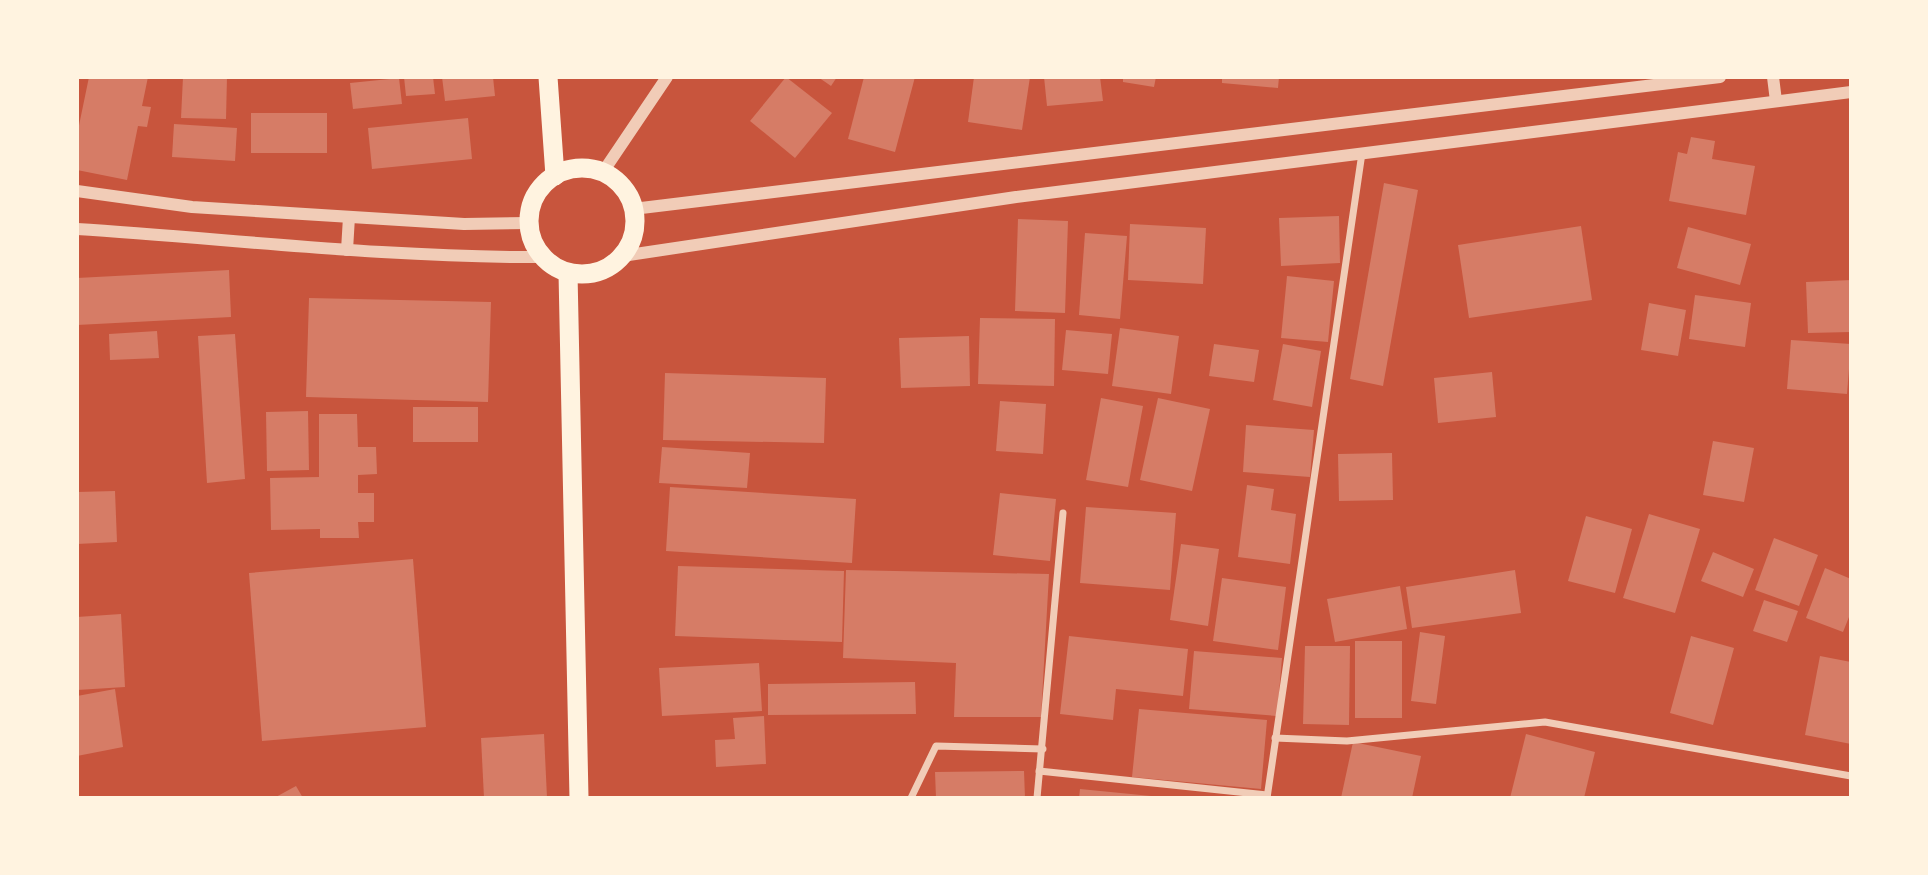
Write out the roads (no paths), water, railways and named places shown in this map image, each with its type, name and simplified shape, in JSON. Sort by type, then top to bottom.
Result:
[{"type":"highway","points":[[548,77],[555,176]]},
{"type":"highway","points":[[579,169],[603,172],[617,181],[628,194],[634,209],[635,226],[622,256],[610,266],[582,275],[568,273],[550,264],[536,247],[529,223],[531,209],[536,196],[555,176],[579,169]]},
{"type":"highway","points":[[568,273],[579,798]]},
{"type":"street","points":[[603,172],[667,77]]},
{"type":"street","points":[[634,209],[1720,77]]},
{"type":"street","points":[[1773,77],[1776,101]]},
{"type":"street","points":[[622,256],[1016,197],[1851,92]]},
{"type":"street","points":[[1039,771],[1267,797],[1362,153]]},
{"type":"street","points":[[77,191],[192,207],[464,225],[529,223]]},
{"type":"street","points":[[346,250],[349,217]]},
{"type":"street","points":[[77,229],[465,258],[543,257]]},
{"type":"street","points":[[1037,798],[1063,513]]},
{"type":"street","points":[[1275,738],[1347,741],[1545,722],[1851,776]]},
{"type":"street","points":[[911,798],[936,746],[1043,749]]}]
